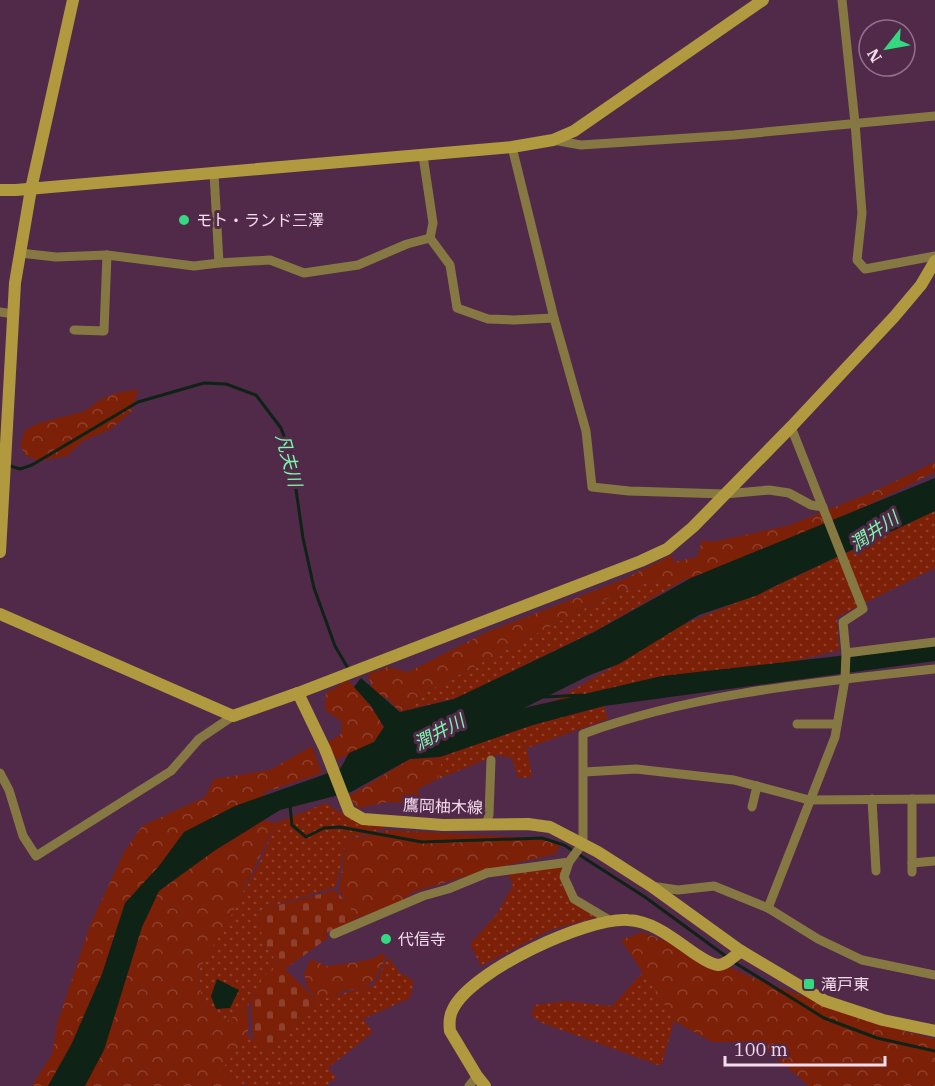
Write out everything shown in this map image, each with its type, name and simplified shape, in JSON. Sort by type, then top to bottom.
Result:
[{"type":"street","points":[[0,552],[15,283],[31,189],[73,0]]},
{"type":"street","points":[[0,189],[31,189],[423,156],[513,147],[553,140],[574,131],[763,0]]},
{"type":"street","points":[[842,0],[862,213],[857,260],[865,269],[935,256]]},
{"type":"street","points":[[553,140],[580,145],[734,135],[935,116]]},
{"type":"street","points":[[513,147],[554,318],[586,431],[592,487],[629,491],[725,494],[769,490],[789,493],[812,505],[823,507]]},
{"type":"street","points":[[423,156],[434,223],[430,238]]},
{"type":"street","points":[[214,173],[219,263]]},
{"type":"street","points":[[20,253],[56,257],[107,255],[194,266],[270,260],[304,273],[358,265],[407,244],[430,238]]},
{"type":"street","points":[[430,238],[450,266],[457,308],[488,319],[554,318]]},
{"type":"street","points":[[74,330],[104,331],[107,255]]},
{"type":"street","points":[[0,773],[9,790],[23,836],[36,856],[171,771],[199,739],[233,716],[642,561],[667,549],[693,527],[791,427],[894,317],[921,285],[935,261]]},
{"type":"street","points":[[0,312],[13,314]]},
{"type":"street","points":[[768,908],[835,737],[845,679],[846,653],[843,622],[863,609],[791,427]]},
{"type":"street","points":[[0,614],[233,716]]},
{"type":"street","points":[[846,653],[935,642]]},
{"type":"street","points":[[611,921],[574,899],[564,877],[569,862],[584,843],[583,734],[624,719],[761,691],[935,669]]},
{"type":"street","name":"鷹岡柚木線","points":[[298,693],[325,749],[349,811],[363,819],[443,825],[528,824],[550,827],[584,843],[651,886],[741,951],[825,1001],[883,1020],[935,1031]]},
{"type":"street","points":[[797,724],[837,724]]},
{"type":"street","points":[[486,825],[489,815],[491,760]]},
{"type":"street","points":[[584,772],[636,769],[734,780],[809,800],[935,799]]},
{"type":"street","points":[[752,807],[757,786]]},
{"type":"street","points":[[872,799],[876,871]]},
{"type":"street","points":[[912,799],[912,867],[935,861]]},
{"type":"street","points":[[334,934],[423,896],[448,889],[487,873],[569,862]]},
{"type":"street","points":[[651,886],[678,890],[714,886],[768,908],[818,939],[862,960],[935,975]]},
{"type":"street","points":[[477,1083],[450,1031],[449,1023],[453,1009],[473,985],[534,948],[573,930],[627,919],[644,922],[717,965],[725,964],[741,951]]},
{"type":"green space","points":[[138,389],[132,411],[111,429],[83,441],[67,456],[39,461],[26,456],[20,445],[25,430],[39,423],[85,411],[101,399],[116,393]]},
{"type":"green space","points":[[935,462],[935,472],[804,537],[691,578],[642,584],[585,608],[417,697],[400,712],[387,698],[374,694],[368,674],[388,667],[408,672],[487,632],[624,579],[672,555],[674,562],[697,557],[702,540],[713,542],[790,525],[877,490]]},
{"type":"green space","points":[[935,511],[935,568],[837,617],[839,650],[766,668],[546,706],[651,644],[671,629],[765,591]]},
{"type":"green space","points":[[687,578],[597,630],[459,697],[400,712],[417,697],[581,610],[642,584]]},
{"type":"green space","points":[[348,680],[376,712],[384,728],[377,741],[337,760],[327,743],[342,733],[341,721],[325,710],[326,693]]},
{"type":"green space","points":[[604,706],[608,719],[527,748],[532,777],[518,778],[512,758],[497,755],[438,779],[440,757],[517,729]]},
{"type":"green space","points":[[312,746],[322,773],[265,792],[257,819],[276,823],[230,918],[198,971],[203,1007],[227,1021],[248,1006],[248,1036],[219,1073],[244,1084],[242,1086],[32,1086],[52,1054],[57,1024],[90,925],[124,852],[142,826],[205,797],[214,779],[270,770]]},
{"type":"green space","points":[[440,757],[441,766],[438,779],[418,789],[420,804],[389,802],[357,808],[349,796],[410,759]]},
{"type":"green space","points":[[326,803],[350,819],[390,826],[346,841],[336,887],[257,911],[265,944],[278,964],[255,991],[248,1006],[227,1021],[203,1007],[198,971],[260,862],[276,823]]},
{"type":"green space","points":[[388,830],[535,838],[561,844],[555,854],[483,871],[413,892],[403,900],[356,919],[339,890],[346,841]]},
{"type":"green space","points":[[563,863],[564,887],[597,917],[550,930],[481,966],[470,944],[497,914],[513,885],[506,870]]},
{"type":"green space","points":[[335,890],[347,903],[356,919],[326,933],[328,938],[285,969],[317,1000],[267,1053],[253,1041],[251,1001],[260,980],[278,964],[263,940],[257,911]]},
{"type":"green space","points":[[642,932],[766,983],[907,1032],[935,1039],[935,1086],[809,1086],[758,1042],[712,1042],[677,1023],[621,940]]},
{"type":"green space","points":[[384,953],[385,960],[374,980],[364,988],[342,991],[332,997],[317,1000],[307,987],[304,973],[311,959],[326,966],[357,962]]},
{"type":"green space","points":[[388,957],[400,973],[414,981],[410,998],[363,1019],[373,1032],[328,1068],[336,1078],[326,1086],[247,1086],[218,1073],[248,1036],[267,1053],[317,1000],[374,985]]},
{"type":"green space","points":[[643,972],[675,1019],[661,1066],[542,1023],[532,1016],[534,1005],[566,1001],[612,1006]]},
{"type":"water","name":"潤井川","points":[[935,478],[935,511],[758,595],[699,615],[619,664],[590,675],[524,708],[662,676],[935,645],[935,661],[604,706],[533,725],[440,757],[410,759],[351,792],[280,810],[214,851],[159,891],[142,927],[104,1050],[85,1086],[48,1086],[72,1043],[102,974],[125,903],[159,866],[184,832],[235,806],[340,769],[349,753],[374,742],[384,727],[371,706],[354,687],[361,678],[400,712],[454,699],[594,632],[691,578]]},
{"type":"water","points":[[217,979],[239,990],[230,1008],[216,1009],[211,996]]},
{"type":"waterway","name":"凡夫川","points":[[7,465],[20,469],[32,465],[138,402],[204,383],[226,384],[256,395],[281,428],[291,455],[303,538],[314,588],[335,646],[349,670]]},
{"type":"waterway","points":[[544,697],[582,695]]},
{"type":"waterway","points":[[290,806],[292,825],[306,837],[324,828],[340,827],[422,842],[542,838],[564,845],[645,897],[727,957]]},
{"type":"waterway","points":[[732,961],[824,1018],[877,1038],[935,1051]]},
{"type":"place","name":"モト・ランド三澤","points":[[184,220]]},
{"type":"place","name":"代信寺","points":[[386,939]]},
{"type":"place","name":"滝戸東","points":[[809,984]]}]
